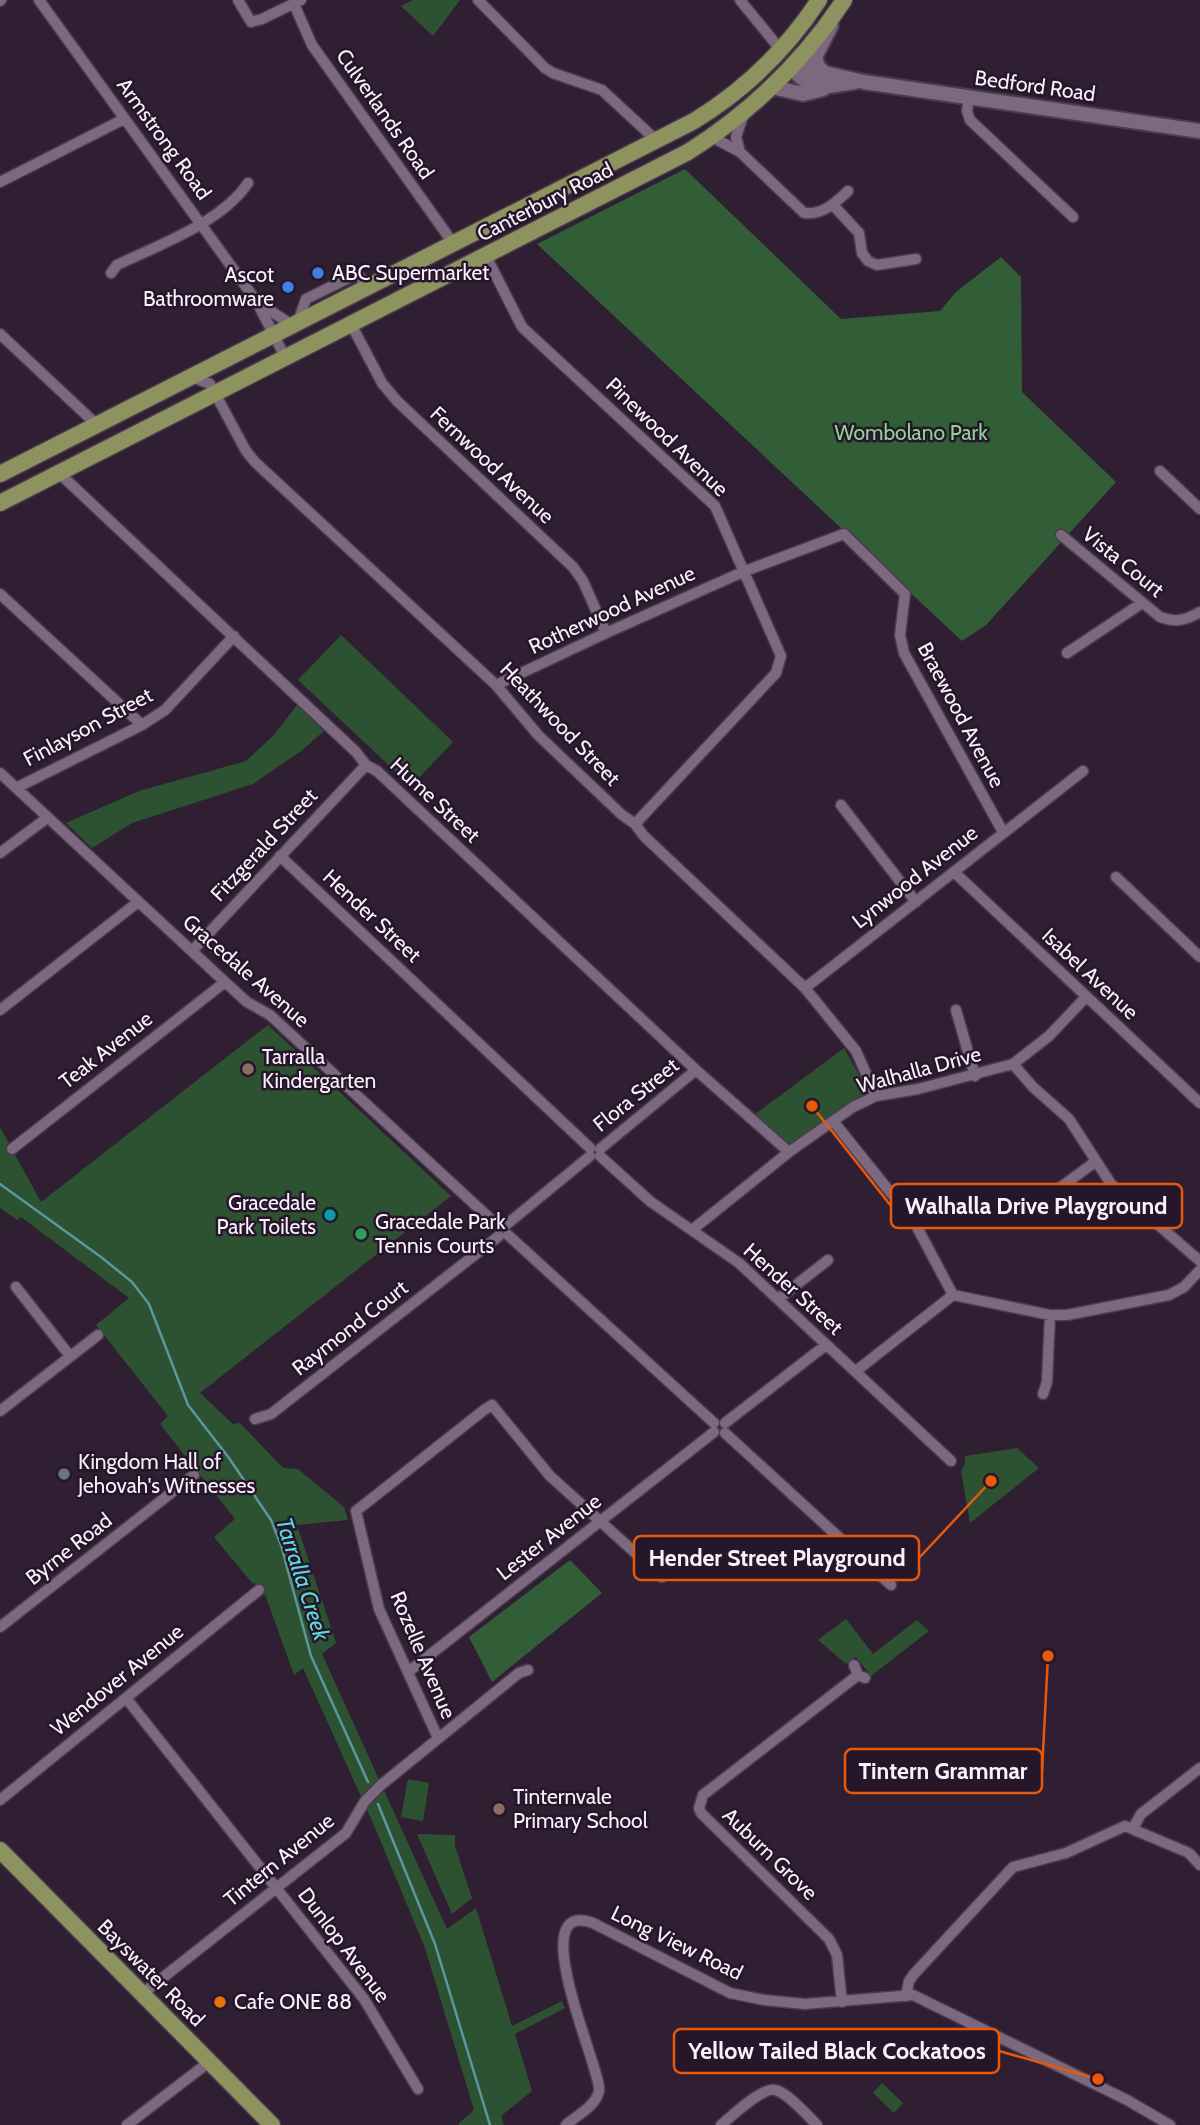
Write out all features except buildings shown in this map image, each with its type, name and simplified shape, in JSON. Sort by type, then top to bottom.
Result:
[{"type":"main road","name":"Canterbury Road","points":[[0,474],[694,121],[730,97],[780,50],[819,0]]},
{"type":"main road","name":"Canterbury Road","points":[[0,503],[213,388],[285,357],[651,173],[744,113],[794,64],[844,0]]},
{"type":"main road","points":[[825,81],[816,57],[844,0]]},
{"type":"main road","points":[[780,50],[794,64]]},
{"type":"main road","name":"Bedford Road","points":[[794,64],[810,70],[825,81]]},
{"type":"main road","name":"Bedford Road","points":[[772,87],[803,94],[825,81],[864,82],[1200,131]]},
{"type":"main road","points":[[428,256],[442,278]]},
{"type":"main road","points":[[50,449],[59,473]]},
{"type":"main road","name":"Bayswater Road","points":[[0,1850],[272,2125]]},
{"type":"street","name":"Armstrong Road","points":[[39,0],[257,302],[285,357]]},
{"type":"street","points":[[238,0],[251,22],[297,2]]},
{"type":"street","points":[[478,0],[545,68],[553,74],[602,90],[657,141]]},
{"type":"street","points":[[740,0],[780,50]]},
{"type":"street","name":"Culverlands Road","points":[[297,2],[312,45],[453,243]]},
{"type":"street","points":[[969,97],[967,111],[970,120],[1073,217]]},
{"type":"street","points":[[740,152],[736,137],[744,113]]},
{"type":"street","points":[[0,182],[124,118]]},
{"type":"street","points":[[712,136],[740,152],[804,213],[818,212],[833,205],[848,191]]},
{"type":"street","points":[[111,273],[117,265],[201,223],[241,194],[248,183]]},
{"type":"street","points":[[833,205],[859,233],[862,253],[868,261],[877,265],[916,259]]},
{"type":"street","name":"Pinewood Avenue","points":[[486,256],[522,327],[715,506],[781,656],[776,673],[635,824]]},
{"type":"street","name":"Armstrong Road","points":[[257,302],[295,324]]},
{"type":"street","name":"Fernwood Avenue","points":[[351,324],[382,383],[397,401],[573,567],[583,582],[606,633]]},
{"type":"street","points":[[0,334],[97,425]]},
{"type":"street","points":[[191,376],[213,388],[216,364]]},
{"type":"street","name":"Heathwood Street","points":[[213,388],[246,451],[255,462],[496,685],[538,735],[635,824],[644,836],[805,988],[856,1051],[876,1096]]},
{"type":"street","points":[[1160,471],[1200,509]]},
{"type":"street","name":"Hume Street","points":[[59,473],[356,752],[366,765],[377,771],[696,1070],[789,1152]]},
{"type":"street","name":"Braewood Avenue","points":[[745,570],[844,534],[903,590],[905,597],[900,635],[904,653],[1003,832]]},
{"type":"street","name":"Vista Court","points":[[1061,535],[1142,603],[1169,621],[1182,620],[1200,612]]},
{"type":"street","name":"Rotherwood Avenue","points":[[496,685],[745,570]]},
{"type":"street","points":[[0,594],[142,725]]},
{"type":"street","points":[[1067,653],[1142,603]]},
{"type":"street","name":"Finlayson Street","points":[[16,788],[142,725],[165,710],[234,636]]},
{"type":"street","name":"Fitzgerald Street","points":[[192,951],[366,765]]},
{"type":"street","name":"Lynwood Avenue","points":[[805,988],[1083,771]]},
{"type":"street","name":"Gracedale Avenue","points":[[0,773],[247,1002],[270,1015],[714,1428]]},
{"type":"street","points":[[841,805],[916,902]]},
{"type":"street","points":[[0,853],[47,818]]},
{"type":"street","name":"Hender Street","points":[[280,856],[595,1152],[651,1202],[738,1263],[951,1461]]},
{"type":"street","name":"Isabel Avenue","points":[[954,872],[1200,1103]]},
{"type":"street","points":[[1116,877],[1200,957]]},
{"type":"street","points":[[0,1010],[138,902]]},
{"type":"street","name":"Teak Avenue","points":[[12,1149],[225,982]]},
{"type":"street","name":"Walhalla Drive","points":[[692,1230],[789,1152],[853,1107],[876,1096],[975,1076],[1013,1064],[1049,1036],[1086,997]]},
{"type":"street","points":[[956,1010],[975,1076]]},
{"type":"street","points":[[1013,1064],[1033,1087],[1069,1119],[1111,1184],[1200,1261]]},
{"type":"street","name":"Flora Street","points":[[503,1230],[696,1070]]},
{"type":"street","points":[[833,1121],[909,1212],[953,1294],[1050,1315],[1067,1315],[1169,1295],[1184,1287],[1200,1270]]},
{"type":"street","points":[[1050,1195],[1096,1162]]},
{"type":"street","name":"Raymond Court","points":[[256,1419],[265,1417],[278,1408],[503,1230]]},
{"type":"street","points":[[778,1299],[828,1260]]},
{"type":"street","points":[[16,1287],[70,1356]]},
{"type":"street","points":[[856,1371],[953,1294]]},
{"type":"street","points":[[1043,1394],[1047,1382],[1050,1315]]},
{"type":"street","points":[[0,1412],[98,1335]]},
{"type":"street","points":[[714,1428],[719,1435],[826,1345]]},
{"type":"street","name":"Rozelle Avenue","points":[[438,1738],[379,1609],[356,1511],[492,1405],[550,1476],[600,1521]]},
{"type":"street","name":"Lester Avenue","points":[[408,1672],[714,1428]]},
{"type":"street","points":[[725,1428],[891,1585]]},
{"type":"street","name":"Byrne Road","points":[[0,1626],[194,1475]]},
{"type":"street","points":[[600,1521],[662,1577]]},
{"type":"street","name":"Wendover Avenue","points":[[0,1800],[259,1590]]},
{"type":"street","name":"Tintern Avenue","points":[[142,1994],[346,1833],[365,1801],[375,1790],[519,1673],[528,1670]]},
{"type":"street","name":"Auburn Grove","points":[[842,2002],[837,1955],[829,1939],[701,1814],[699,1808],[703,1795],[859,1673]]},
{"type":"street","name":"Dunlop Avenue","points":[[126,1698],[364,1999],[418,2089]]},
{"type":"street","points":[[1133,1828],[1141,1814],[1200,1768]]},
{"type":"street","points":[[906,1996],[909,1981],[914,1974],[1013,1867],[1066,1853],[1121,1827],[1133,1828],[1189,1853],[1200,1865]]},
{"type":"street","name":"Long View Road","points":[[566,2125],[595,2101],[600,2085],[570,1992],[563,1937],[567,1927],[575,1921],[583,1920],[730,1993],[805,2004],[913,1995],[1170,2125]]},
{"type":"street","points":[[127,2125],[209,2062]]},
{"type":"street","points":[[721,2125],[763,2092],[772,2090],[780,2091],[817,2125]]},
{"type":"street","points":[[1147,2125],[1152,2114]]},
{"type":"green space","points":[[413,0],[460,0],[433,36],[401,6]]},
{"type":"green space","name":"Wombolano Park","points":[[685,169],[841,319],[940,311],[956,292],[1001,257],[1021,277],[1022,392],[1116,482],[986,625],[962,641],[537,244]]},
{"type":"green space","points":[[341,635],[453,742],[411,786],[298,680]]},
{"type":"green space","points":[[297,705],[324,731],[301,751],[253,784],[132,823],[92,848],[66,823],[139,791],[246,761],[274,735]]},
{"type":"green space","points":[[268,1025],[451,1196],[200,1393],[233,1424],[240,1423],[283,1468],[298,1469],[344,1507],[348,1520],[297,1525],[336,1643],[322,1654],[447,1929],[476,1908],[512,2026],[562,2001],[565,2008],[515,2034],[532,2091],[501,2116],[504,2125],[459,2125],[474,2110],[425,1948],[373,1823],[303,1668],[294,1675],[266,1597],[214,1537],[235,1519],[160,1424],[168,1416],[96,1325],[129,1298],[21,1217],[17,1220],[0,1208],[0,1127],[41,1202]]},
{"type":"green space","points":[[844,1048],[869,1093],[789,1147],[754,1115]]},
{"type":"green space","points":[[1017,1448],[1039,1468],[970,1523],[961,1471],[965,1456]]},
{"type":"green space","points":[[570,1560],[602,1593],[492,1682],[469,1637]]},
{"type":"green space","points":[[846,1619],[873,1654],[917,1620],[929,1631],[871,1676],[856,1657],[846,1664],[818,1640]]},
{"type":"green space","points":[[408,1779],[429,1783],[423,1821],[401,1817]]},
{"type":"green space","points":[[417,1834],[455,1835],[455,1846],[472,1898],[452,1914]]},
{"type":"green space","points":[[882,2083],[903,2103],[894,2113],[873,2093]]},
{"type":"waterway","name":"Tarralla Creek","points":[[0,1184],[101,1257],[132,1282],[149,1304],[188,1405],[229,1458],[271,1520],[281,1545],[311,1656],[368,1782]]},
{"type":"waterway","name":"Tarralla Creek","points":[[378,1804],[435,1944],[490,2125]]},
{"type":"place","name":"ABC Supermarket","points":[[318,273]]},
{"type":"place","name":"Ascot Bathroomware","points":[[288,287]]},
{"type":"place","name":"Tarralla Kindergarten","points":[[248,1069]]},
{"type":"place","name":"Walhalla Drive Playground","points":[[812,1106]]},
{"type":"place","name":"Gracedale Park Toilets","points":[[330,1215]]},
{"type":"place","name":"Gracedale Park Tennis Courts","points":[[361,1234]]},
{"type":"place","name":"Kingdom Hall of Jehovah's Witnesses","points":[[64,1474]]},
{"type":"place","name":"Hender Street Playground","points":[[991,1481]]},
{"type":"place","name":"Tintern Grammar","points":[[1048,1656]]},
{"type":"place","name":"Tinternvale Primary School","points":[[499,1809]]},
{"type":"place","name":"Cafe ONE 88","points":[[220,2002]]},
{"type":"place","name":"Yellow Tailed Black Cockatoos","points":[[1098,2079]]}]
